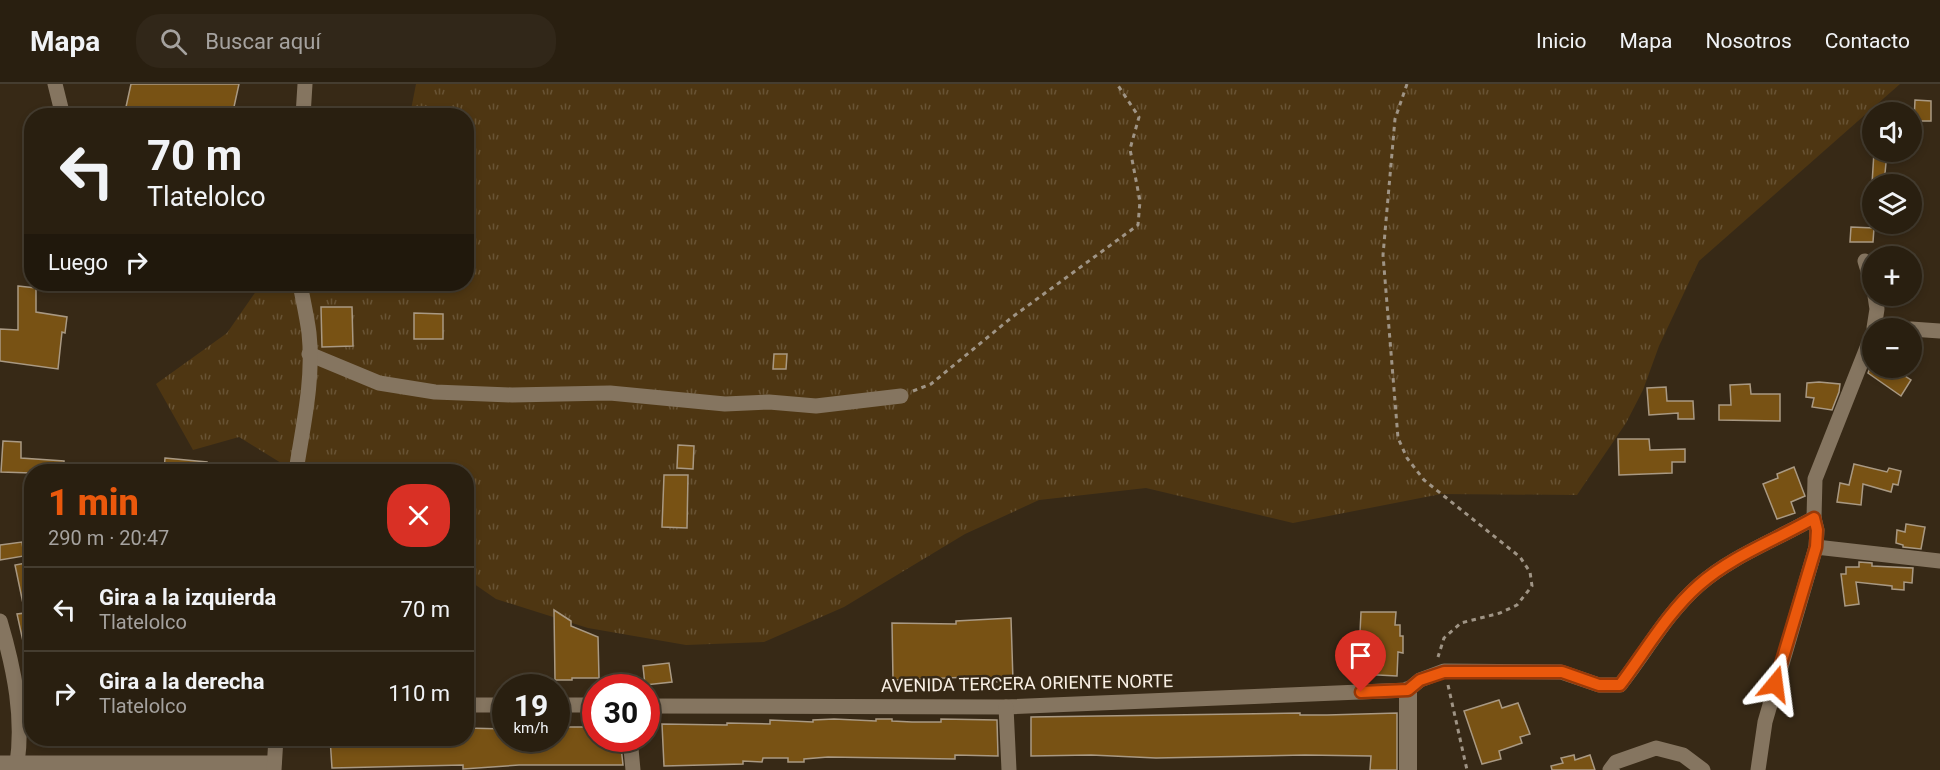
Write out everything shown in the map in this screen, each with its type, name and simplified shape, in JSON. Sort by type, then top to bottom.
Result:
[{"type":"street","points":[[55,84],[61,108]]},
{"type":"street","points":[[304,108],[306,84]]},
{"type":"street","points":[[297,464],[308,387],[309,354],[309,334],[301,291]]},
{"type":"street","points":[[1922,330],[1940,331]]},
{"type":"street","points":[[309,354],[379,383],[435,392],[512,395],[610,393],[725,404],[769,402],[816,406],[901,396]]},
{"type":"street","points":[[1758,770],[1765,722],[1816,547],[1815,479],[1862,360]]},
{"type":"street","points":[[1408,770],[1408,690],[1420,680],[1438,673],[1562,672],[1599,685],[1620,685],[1679,604],[1700,584],[1736,559],[1814,518]]},
{"type":"street","points":[[1816,547],[1940,561]]},
{"type":"street","points":[[0,621],[11,658],[19,712],[16,767]]},
{"type":"street","name":"AVENIDA TERCERA ORIENTE NORTE","points":[[660,706],[1005,707],[1408,690]]},
{"type":"street","points":[[474,705],[492,705]]},
{"type":"street","points":[[1005,707],[1009,770]]},
{"type":"street","points":[[0,763],[16,767],[274,766],[275,746]]},
{"type":"street","points":[[1610,770],[1616,762],[1656,748],[1683,755],[1703,770]]},
{"type":"street","points":[[631,752],[633,770]]},
{"type":"path","points":[[901,396],[931,384],[1011,318],[1138,225],[1140,201],[1130,149],[1139,117],[1117,84]]},
{"type":"path","points":[[1407,84],[1395,119],[1383,255],[1398,438],[1407,458],[1424,480],[1521,557],[1530,572],[1532,586],[1516,605],[1500,613],[1461,623],[1444,638],[1438,673],[1467,770]]},
{"type":"green space","points":[[416,84],[1900,84],[1880,102],[1862,102],[1862,117],[1699,261],[1659,346],[1643,390],[1626,423],[1577,495],[1441,494],[1293,523],[1146,488],[1039,500],[965,534],[844,607],[764,642],[686,645],[588,628],[496,599],[474,584],[474,464],[283,464],[239,437],[193,450],[156,384],[227,333],[256,291],[474,291],[474,108],[411,108]]},
{"type":"building","points":[[131,84],[239,84],[234,108],[126,108]]},
{"type":"building","points":[[1915,100],[1931,101],[1931,121],[1922,121],[1922,102],[1915,102]]},
{"type":"building","points":[[1873,162],[1886,162],[1885,174],[1873,174]]},
{"type":"building","points":[[1851,227],[1862,227],[1862,234],[1874,234],[1873,242],[1850,242]]},
{"type":"building","points":[[18,286],[24,287],[24,291],[36,291],[36,312],[67,317],[65,333],[62,332],[58,369],[0,361],[0,329],[18,330]]},
{"type":"building","points":[[321,307],[352,307],[353,346],[322,347]]},
{"type":"building","points":[[414,313],[443,314],[443,339],[414,339]]},
{"type":"building","points":[[774,354],[787,354],[786,369],[773,369]]},
{"type":"building","points":[[1875,378],[1908,378],[1911,380],[1901,396]]},
{"type":"building","points":[[1807,383],[1840,384],[1832,410],[1812,407],[1814,398],[1806,397]]},
{"type":"building","points":[[1750,384],[1751,394],[1780,394],[1780,421],[1719,420],[1719,405],[1731,405],[1730,385]]},
{"type":"building","points":[[1666,387],[1667,401],[1693,401],[1694,419],[1678,419],[1678,413],[1649,415],[1647,388]]},
{"type":"building","points":[[1618,439],[1649,439],[1650,450],[1685,449],[1685,462],[1672,462],[1672,473],[1619,475]]},
{"type":"building","points":[[3,441],[21,442],[21,458],[64,461],[64,464],[24,464],[24,473],[1,472]]},
{"type":"building","points":[[678,445],[694,446],[693,469],[677,468]]},
{"type":"building","points":[[165,458],[207,462],[207,464],[165,464]]},
{"type":"building","points":[[1854,464],[1887,472],[1889,468],[1901,471],[1898,485],[1893,484],[1891,492],[1863,484],[1861,505],[1837,502],[1840,483],[1849,485]]},
{"type":"building","points":[[1794,467],[1805,496],[1791,502],[1795,513],[1777,519],[1763,484],[1778,478],[1777,474]]},
{"type":"building","points":[[664,475],[688,475],[687,528],[662,527]]},
{"type":"building","points":[[1906,524],[1925,527],[1921,549],[1903,547],[1896,543],[1897,530],[1905,532]]},
{"type":"building","points":[[22,542],[24,556],[0,560],[0,545]]},
{"type":"building","points":[[1859,562],[1872,563],[1872,566],[1913,568],[1912,583],[1904,582],[1904,590],[1892,589],[1892,586],[1856,582],[1859,604],[1845,606],[1841,574],[1846,574],[1846,567],[1859,567]]},
{"type":"building","points":[[24,563],[24,608],[15,565]]},
{"type":"building","points":[[554,610],[571,621],[571,626],[598,637],[599,674],[582,674],[582,678],[570,680],[570,674],[555,674]]},
{"type":"building","points":[[1361,612],[1396,612],[1395,625],[1400,625],[1400,636],[1403,636],[1403,653],[1398,652],[1397,676],[1358,674]]},
{"type":"building","points":[[24,613],[24,646],[17,614]]},
{"type":"building","points":[[1011,618],[1013,681],[972,683],[972,677],[893,680],[892,623],[956,624],[956,621]]},
{"type":"building","points":[[669,663],[672,682],[660,683],[660,674],[644,674],[643,666]]},
{"type":"building","points":[[1499,700],[1502,708],[1518,703],[1530,734],[1520,737],[1522,743],[1499,751],[1501,759],[1482,764],[1464,711]]},
{"type":"building","points":[[1300,713],[1300,715],[1327,715],[1397,713],[1397,770],[1370,770],[1371,756],[1156,758],[1091,755],[1031,756],[1031,717]]},
{"type":"building","points":[[876,719],[892,719],[892,721],[912,722],[941,722],[941,719],[997,720],[998,756],[955,755],[955,759],[828,757],[804,759],[804,762],[788,762],[788,758],[763,758],[762,762],[743,761],[743,764],[664,766],[662,724],[770,724],[770,720],[813,722],[813,720],[876,721]]},
{"type":"building","points":[[570,727],[582,727],[582,752],[622,752],[623,765],[519,765],[463,769],[463,765],[332,768],[331,746],[474,746],[474,728],[492,729],[492,752],[570,752]]},
{"type":"building","points":[[1574,755],[1575,760],[1590,755],[1595,770],[1552,770],[1551,766],[1563,763],[1561,758]]},
{"type":"route","points":[[1361,692],[1408,690],[1420,680],[1444,672],[1562,672],[1599,685],[1620,685],[1679,604],[1700,584],[1736,559],[1814,518],[1817,530],[1816,547],[1775,684]]}]
